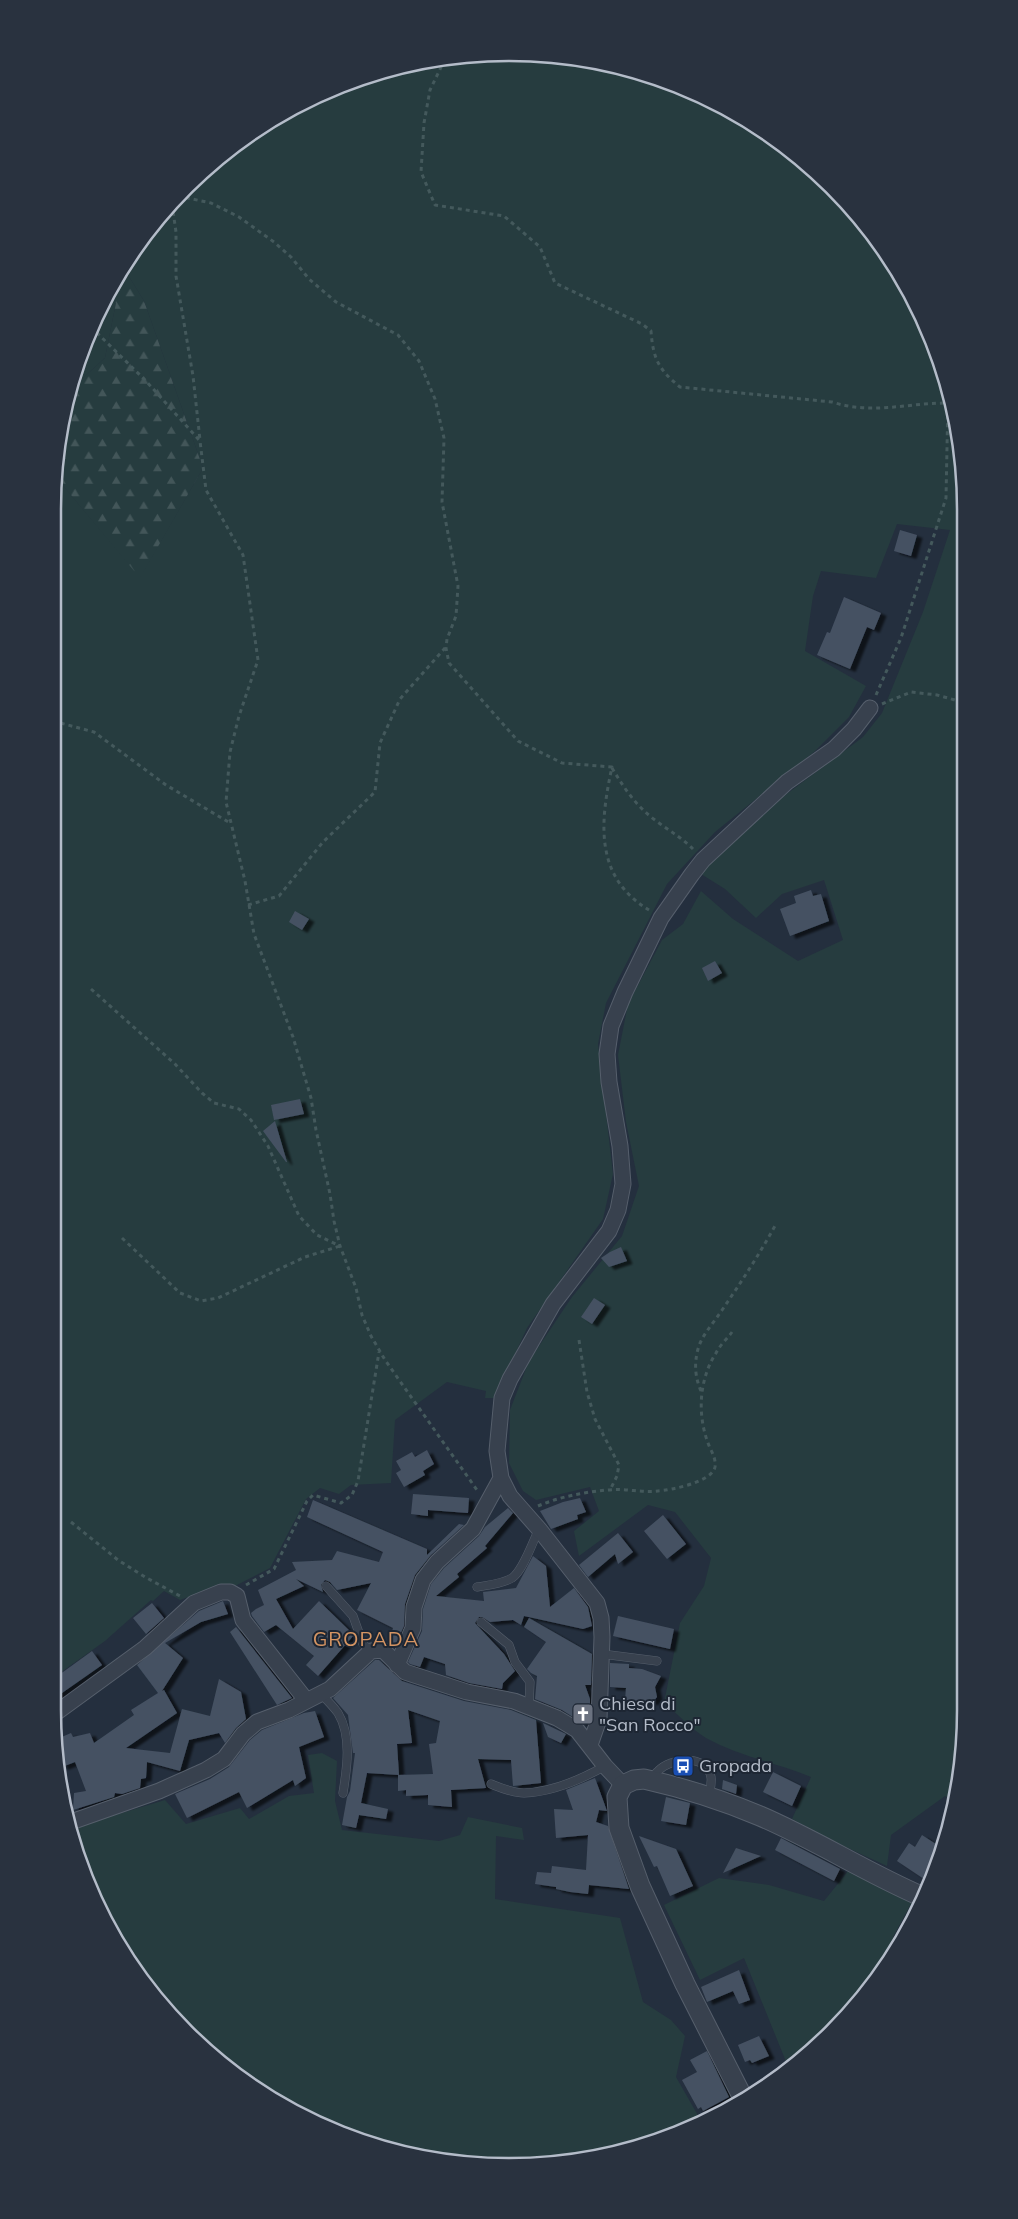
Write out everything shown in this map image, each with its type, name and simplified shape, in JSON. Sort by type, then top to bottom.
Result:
[{"type":"street","points":[[590,1745],[599,1719],[602,1654],[601,1618],[597,1604],[539,1529],[510,1496],[501,1478],[497,1451],[498,1421],[502,1398],[510,1379],[553,1304],[610,1231],[618,1210],[623,1184],[620,1146],[606,1054],[611,1026],[625,992],[661,918],[703,860],[787,782],[834,749],[854,729],[870,708]]},
{"type":"street","points":[[397,1665],[413,1628],[414,1607],[423,1580],[436,1562],[473,1529],[488,1505],[501,1478]]},
{"type":"street","points":[[61,1709],[145,1648],[194,1603],[222,1592],[230,1592],[237,1596],[243,1620],[306,1700]]},
{"type":"street","points":[[76,1820],[159,1791],[206,1770],[224,1759],[243,1734],[257,1722],[330,1689],[371,1651],[383,1650],[405,1672],[442,1685],[529,1705],[557,1718],[577,1730],[605,1766],[623,1785]]},
{"type":"street","points":[[740,2093],[684,1984],[640,1886],[619,1828],[617,1797],[623,1785],[634,1780],[652,1781],[709,1796],[762,1817],[917,1894]]},
{"type":"lane","points":[[477,1587],[513,1578],[519,1571],[539,1529]]},
{"type":"lane","points":[[326,1586],[353,1616],[363,1644],[371,1651]]},
{"type":"lane","points":[[481,1622],[509,1645],[514,1662],[530,1682],[529,1705]]},
{"type":"lane","points":[[602,1654],[656,1661]]},
{"type":"lane","points":[[320,1693],[337,1712],[343,1723],[346,1739],[343,1793]]},
{"type":"lane","points":[[652,1781],[657,1771],[670,1763],[685,1760],[696,1761],[705,1765],[711,1775],[709,1796]]},
{"type":"lane","points":[[491,1784],[505,1790],[524,1793],[566,1783],[591,1774],[605,1766]]},
{"type":"path","points":[[441,67],[430,90],[424,122],[421,172],[435,205],[504,216],[540,248],[555,283],[642,324],[651,331],[652,351],[666,375],[680,387],[832,402],[852,409],[896,408],[922,403],[943,403]]},
{"type":"path","points":[[187,198],[212,204],[239,217],[274,242],[291,257],[309,279],[336,302],[398,335],[418,361],[435,399],[444,438],[442,502],[458,586],[456,616],[449,633],[446,648],[449,663],[518,742],[562,763],[612,768]]},
{"type":"path","points":[[173,213],[176,232],[176,276],[193,376],[206,490],[243,555],[258,660],[239,716],[230,752],[226,802],[245,881],[254,934],[293,1037],[311,1098],[340,1246],[354,1279],[362,1315],[380,1351],[488,1505]]},
{"type":"path","points":[[97,333],[146,381],[200,441]]},
{"type":"path","points":[[870,708],[901,638],[946,498],[948,420]]},
{"type":"path","points":[[248,905],[280,896],[323,842],[375,792],[380,743],[400,699],[446,648]]},
{"type":"path","points":[[870,708],[911,692],[937,695],[957,701]]},
{"type":"path","points":[[61,723],[94,732],[166,784],[230,823]]},
{"type":"path","points":[[612,768],[628,794],[641,808],[685,841],[703,860]]},
{"type":"path","points":[[612,768],[606,798],[603,835],[610,868],[627,893],[643,907],[661,918]]},
{"type":"path","points":[[92,990],[175,1064],[202,1094],[214,1103],[239,1109],[251,1120],[275,1160],[298,1216],[317,1235],[340,1246]]},
{"type":"path","points":[[524,1513],[551,1500],[610,1490],[658,1491],[705,1479],[712,1473],[715,1466],[714,1456],[706,1433],[701,1392],[696,1380],[695,1364],[698,1348],[705,1334],[755,1260],[776,1224]]},
{"type":"path","points":[[122,1238],[180,1293],[200,1301],[218,1298],[305,1258],[340,1246]]},
{"type":"path","points":[[701,1392],[715,1353],[732,1332]]},
{"type":"path","points":[[578,1340],[587,1392],[595,1419],[619,1465],[617,1476],[610,1490]]},
{"type":"path","points":[[230,1592],[260,1579],[274,1569],[307,1501],[313,1495],[341,1503],[352,1495],[358,1481],[380,1351]]},
{"type":"path","points":[[71,1522],[118,1560],[145,1578],[194,1603]]},
{"type":"green space","points":[[509,61],[567,65],[625,77],[680,95],[733,121],[782,154],[826,192],[864,236],[897,285],[911,311],[933,365],[948,422],[956,480],[957,509],[957,1710],[953,1768],[948,1798],[945,1796],[891,1835],[887,1866],[839,1844],[792,1819],[811,1777],[744,1755],[706,1738],[664,1703],[680,1623],[704,1586],[711,1558],[675,1512],[648,1505],[579,1556],[574,1531],[599,1511],[590,1487],[536,1500],[523,1491],[509,1463],[510,1410],[529,1361],[572,1297],[622,1236],[639,1186],[626,1122],[618,1055],[628,1004],[662,940],[683,924],[701,891],[733,919],[798,961],[843,940],[824,880],[782,894],[756,918],[725,889],[701,874],[719,852],[772,805],[863,737],[882,713],[923,612],[950,530],[897,524],[876,578],[821,571],[813,596],[805,651],[866,686],[849,717],[814,752],[715,832],[667,884],[606,1003],[598,1044],[613,1174],[603,1219],[527,1328],[495,1398],[485,1398],[486,1391],[447,1382],[395,1420],[391,1483],[351,1485],[339,1494],[320,1488],[306,1499],[270,1568],[233,1587],[197,1594],[180,1600],[164,1591],[153,1601],[151,1600],[105,1641],[61,1672],[62,484],[140,577],[203,468],[144,301],[128,275],[137,260],[154,236],[192,192],[236,154],[260,137],[311,107],[365,85],[422,70],[451,65]]},
{"type":"green space","points":[[128,275],[144,301],[203,468],[140,578],[62,484],[70,422],[81,380],[105,358],[116,303],[113,300]]},
{"type":"green space","points":[[113,300],[116,303],[105,358],[81,380],[95,338]]},
{"type":"green space","points":[[322,1753],[337,1761],[335,1801],[342,1830],[439,1841],[460,1835],[468,1817],[522,1828],[524,1840],[496,1836],[495,1899],[620,1918],[643,2002],[671,2020],[685,2036],[676,2077],[698,2116],[653,2134],[596,2149],[567,2154],[509,2158],[480,2157],[422,2149],[365,2134],[311,2112],[285,2098],[236,2065],[192,2027],[154,1983],[121,1934],[95,1881],[77,1826],[165,1800],[186,1824],[240,1808],[249,1819],[289,1796],[314,1793],[308,1755]]},
{"type":"green space","points":[[849,1870],[912,1902],[893,1937],[894,1938],[864,1983],[826,2027],[786,2062],[744,1958],[700,1980],[664,1905],[719,1878],[769,1885],[824,1901]]},
{"type":"building","points":[[900,530],[917,535],[911,556],[894,551]]},
{"type":"building","points":[[844,597],[881,613],[874,630],[867,627],[850,669],[817,655],[827,632],[830,633]]},
{"type":"building","points":[[811,890],[813,896],[821,894],[829,921],[790,936],[780,909],[796,903],[794,896]]},
{"type":"building","points":[[295,911],[309,919],[302,930],[289,922]]},
{"type":"building","points":[[715,961],[722,973],[708,981],[702,968]]},
{"type":"building","points":[[300,1099],[304,1114],[274,1120],[271,1105]]},
{"type":"building","points":[[275,1121],[287,1162],[263,1131]]},
{"type":"building","points":[[621,1247],[627,1261],[609,1267],[601,1258]]},
{"type":"building","points":[[594,1298],[605,1305],[592,1324],[581,1317]]},
{"type":"building","points":[[427,1450],[434,1464],[423,1471],[425,1475],[404,1487],[396,1473],[401,1470],[396,1461],[412,1452],[415,1457]]},
{"type":"building","points":[[413,1494],[469,1498],[468,1513],[428,1510],[428,1516],[411,1514]]},
{"type":"building","points":[[580,1498],[586,1512],[577,1515],[578,1519],[551,1529],[540,1511]]},
{"type":"building","points":[[313,1500],[427,1549],[427,1555],[459,1524],[464,1525],[431,1555],[415,1575],[405,1604],[404,1626],[394,1648],[389,1643],[393,1628],[357,1610],[371,1583],[337,1590],[330,1582],[325,1580],[321,1585],[323,1592],[296,1579],[304,1586],[276,1599],[293,1629],[319,1601],[354,1635],[318,1676],[306,1665],[314,1656],[276,1625],[264,1632],[252,1616],[251,1613],[264,1605],[258,1590],[296,1570],[292,1562],[332,1560],[337,1551],[379,1562],[383,1552],[307,1517]]},
{"type":"building","points":[[508,1508],[513,1513],[485,1546],[487,1548],[457,1574],[459,1577],[436,1596],[484,1601],[483,1592],[516,1588],[533,1556],[546,1566],[550,1607],[574,1588],[588,1607],[592,1626],[583,1629],[524,1616],[521,1625],[513,1620],[490,1622],[479,1617],[475,1623],[504,1654],[515,1671],[503,1683],[502,1689],[469,1683],[446,1675],[445,1664],[424,1657],[420,1667],[410,1664],[408,1662],[422,1631],[423,1609],[431,1584],[444,1568],[479,1536],[485,1527]]},
{"type":"building","points":[[663,1515],[686,1544],[667,1559],[644,1531]]},
{"type":"building","points":[[618,1533],[633,1552],[618,1564],[615,1554],[588,1577],[579,1565]]},
{"type":"building","points":[[223,1601],[228,1614],[201,1622],[165,1643],[183,1658],[162,1691],[164,1690],[177,1713],[126,1748],[170,1753],[182,1709],[210,1716],[219,1679],[241,1692],[246,1719],[236,1728],[225,1743],[219,1733],[189,1740],[180,1771],[147,1762],[146,1778],[141,1779],[140,1788],[122,1794],[115,1793],[114,1797],[73,1810],[74,1793],[86,1791],[75,1762],[65,1766],[62,1737],[71,1733],[73,1737],[90,1733],[94,1743],[134,1715],[131,1710],[158,1693],[137,1665],[199,1611]]},
{"type":"building","points":[[152,1603],[164,1618],[146,1634],[133,1618]]},
{"type":"building","points":[[618,1616],[674,1629],[670,1649],[613,1636]]},
{"type":"building","points":[[529,1618],[592,1654],[591,1685],[585,1685],[590,1699],[590,1716],[584,1724],[562,1710],[535,1699],[537,1676],[527,1669],[546,1642],[524,1627]]},
{"type":"building","points":[[236,1627],[292,1698],[277,1705],[230,1632]]},
{"type":"building","points":[[92,1651],[102,1665],[61,1694],[61,1673]]},
{"type":"building","points":[[375,1660],[379,1660],[402,1681],[464,1701],[511,1710],[536,1720],[541,1783],[513,1786],[511,1760],[478,1759],[486,1788],[451,1790],[452,1807],[428,1805],[428,1795],[406,1796],[406,1790],[398,1791],[399,1775],[367,1773],[361,1803],[388,1809],[386,1819],[359,1815],[356,1828],[342,1825],[347,1797],[350,1791],[355,1753],[353,1753],[348,1715],[333,1698]],"holes":[[[408,1710],[440,1721],[436,1743],[429,1744],[433,1774],[399,1775],[397,1744],[412,1743]]]},
{"type":"building","points":[[610,1663],[629,1664],[629,1668],[642,1669],[661,1676],[655,1687],[657,1697],[653,1702],[625,1700],[626,1688],[610,1687]]},
{"type":"building","points":[[315,1711],[324,1737],[299,1747],[306,1778],[295,1786],[293,1780],[247,1808],[239,1792],[187,1818],[175,1794],[210,1779],[229,1767],[250,1740],[262,1730],[304,1713]]},
{"type":"building","points":[[543,1723],[566,1734],[561,1743],[548,1737]]},
{"type":"building","points":[[773,1772],[801,1786],[792,1806],[763,1792]]},
{"type":"building","points":[[595,1778],[607,1811],[599,1810],[596,1822],[608,1826],[629,1889],[589,1885],[588,1894],[535,1884],[537,1872],[551,1873],[552,1866],[586,1870],[588,1835],[556,1838],[554,1809],[573,1810],[566,1790]]},
{"type":"building","points":[[723,1780],[737,1785],[736,1794],[722,1789]]},
{"type":"building","points":[[666,1797],[690,1803],[686,1825],[661,1821]]},
{"type":"building","points":[[922,1835],[936,1844],[924,1879],[897,1861],[909,1843],[915,1847]]},
{"type":"building","points":[[639,1836],[676,1849],[693,1886],[670,1896],[657,1866],[654,1867]]},
{"type":"building","points":[[781,1838],[840,1869],[834,1881],[775,1850]]},
{"type":"building","points":[[736,1848],[761,1856],[723,1873]]},
{"type":"building","points":[[739,1970],[750,2000],[739,2004],[733,1991],[707,2002],[701,1987]]},
{"type":"building","points":[[759,2036],[769,2056],[752,2063],[750,2060],[745,2062],[738,2045]]},
{"type":"building","points":[[707,2051],[729,2097],[703,2111],[701,2107],[698,2109],[682,2080],[697,2072],[690,2060]]},
{"type":"place","name":"Chiesa di \"San Rocco\"","points":[[583,1714]]},
{"type":"place","name":"Gropada","points":[[683,1766]]},
{"type":"district","name":"GROPADA","points":[[366,1639]]}]
